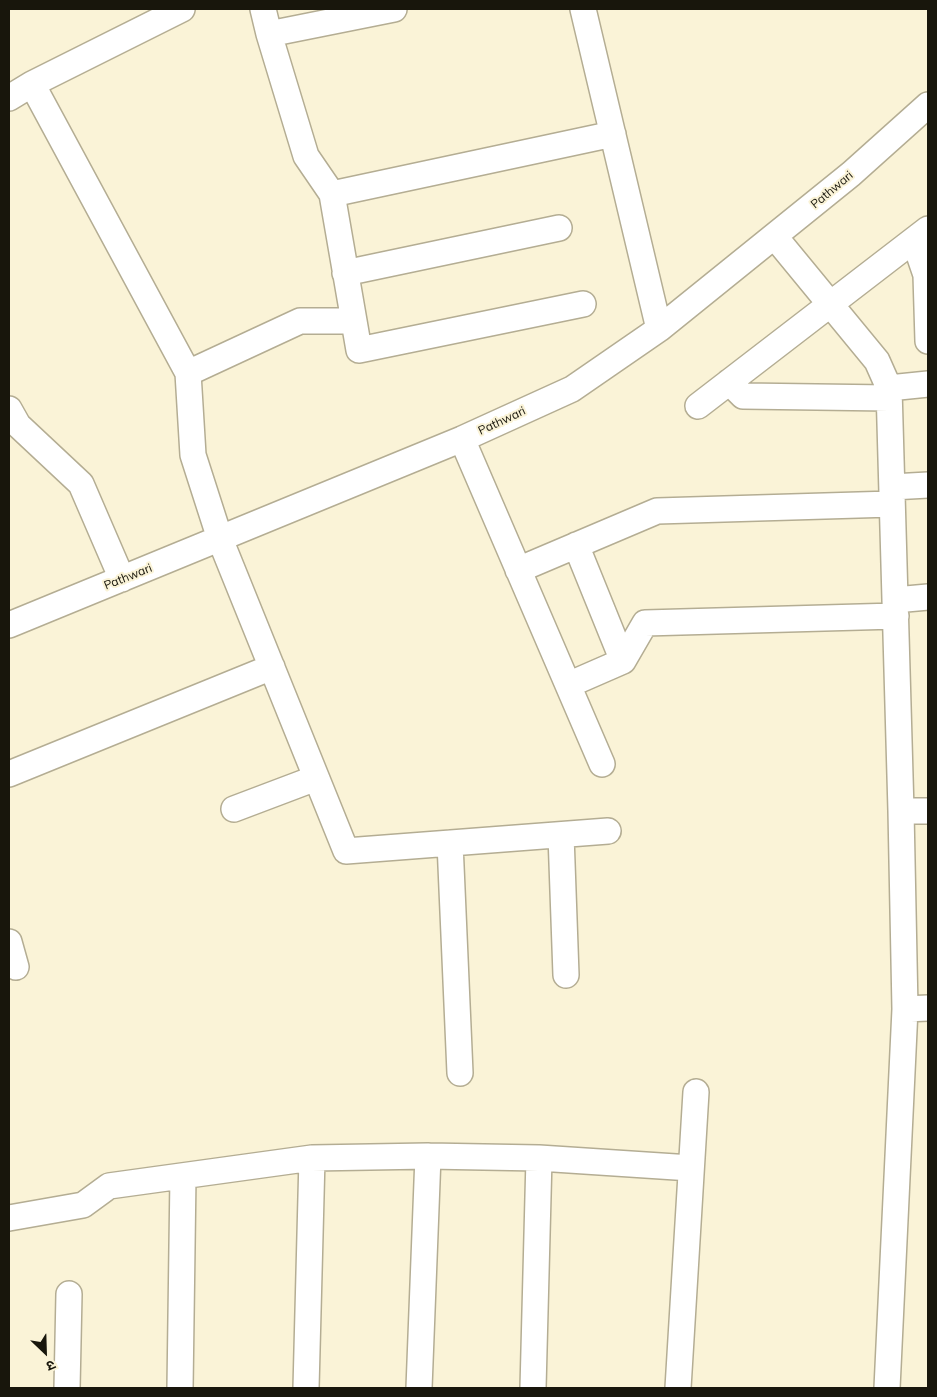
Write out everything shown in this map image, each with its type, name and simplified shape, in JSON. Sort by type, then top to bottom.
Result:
[{"type":"street","points":[[9,98],[32,84],[182,9]]},
{"type":"street","points":[[263,9],[268,34],[306,156],[332,194],[359,350],[583,304]]},
{"type":"street","points":[[268,34],[394,9]]},
{"type":"street","points":[[583,9],[659,330]]},
{"type":"street","points":[[32,84],[188,374],[193,455],[220,539],[346,851],[608,831]]},
{"type":"street","name":"Pathwari","points":[[9,625],[462,440],[572,389],[659,330],[851,174],[928,105]]},
{"type":"street","points":[[332,194],[613,134]]},
{"type":"street","points":[[345,273],[559,228]]},
{"type":"street","points":[[698,406],[921,235]]},
{"type":"street","points":[[921,235],[926,275],[928,342]]},
{"type":"street","points":[[775,237],[877,361],[889,393],[901,811],[917,1009],[887,1388]]},
{"type":"street","points":[[188,374],[300,321],[354,321]]},
{"type":"street","points":[[729,382],[743,396],[889,393],[928,384]]},
{"type":"street","points":[[9,409],[18,425],[81,484],[122,579]]},
{"type":"street","points":[[462,440],[602,764]]},
{"type":"street","points":[[518,570],[657,511],[892,496],[928,485]]},
{"type":"street","points":[[576,545],[623,661]]},
{"type":"street","points":[[568,685],[623,661],[644,623],[895,608],[928,597]]},
{"type":"street","points":[[9,774],[272,667]]},
{"type":"street","points":[[234,809],[316,778]]},
{"type":"street","points":[[901,811],[928,811]]},
{"type":"street","points":[[561,835],[566,975]]},
{"type":"street","points":[[450,843],[460,1073]]},
{"type":"street","points":[[9,942],[16,967]]},
{"type":"street","points":[[678,1388],[696,1092]]},
{"type":"street","points":[[9,1218],[83,1205],[109,1186],[312,1158],[428,1156],[539,1158],[691,1168]]},
{"type":"street","points":[[419,1388],[428,1156]]},
{"type":"street","points":[[306,1388],[312,1158]]},
{"type":"street","points":[[533,1388],[539,1158]]},
{"type":"street","points":[[180,1388],[183,1176]]},
{"type":"street","points":[[67,1388],[69,1294]]}]
